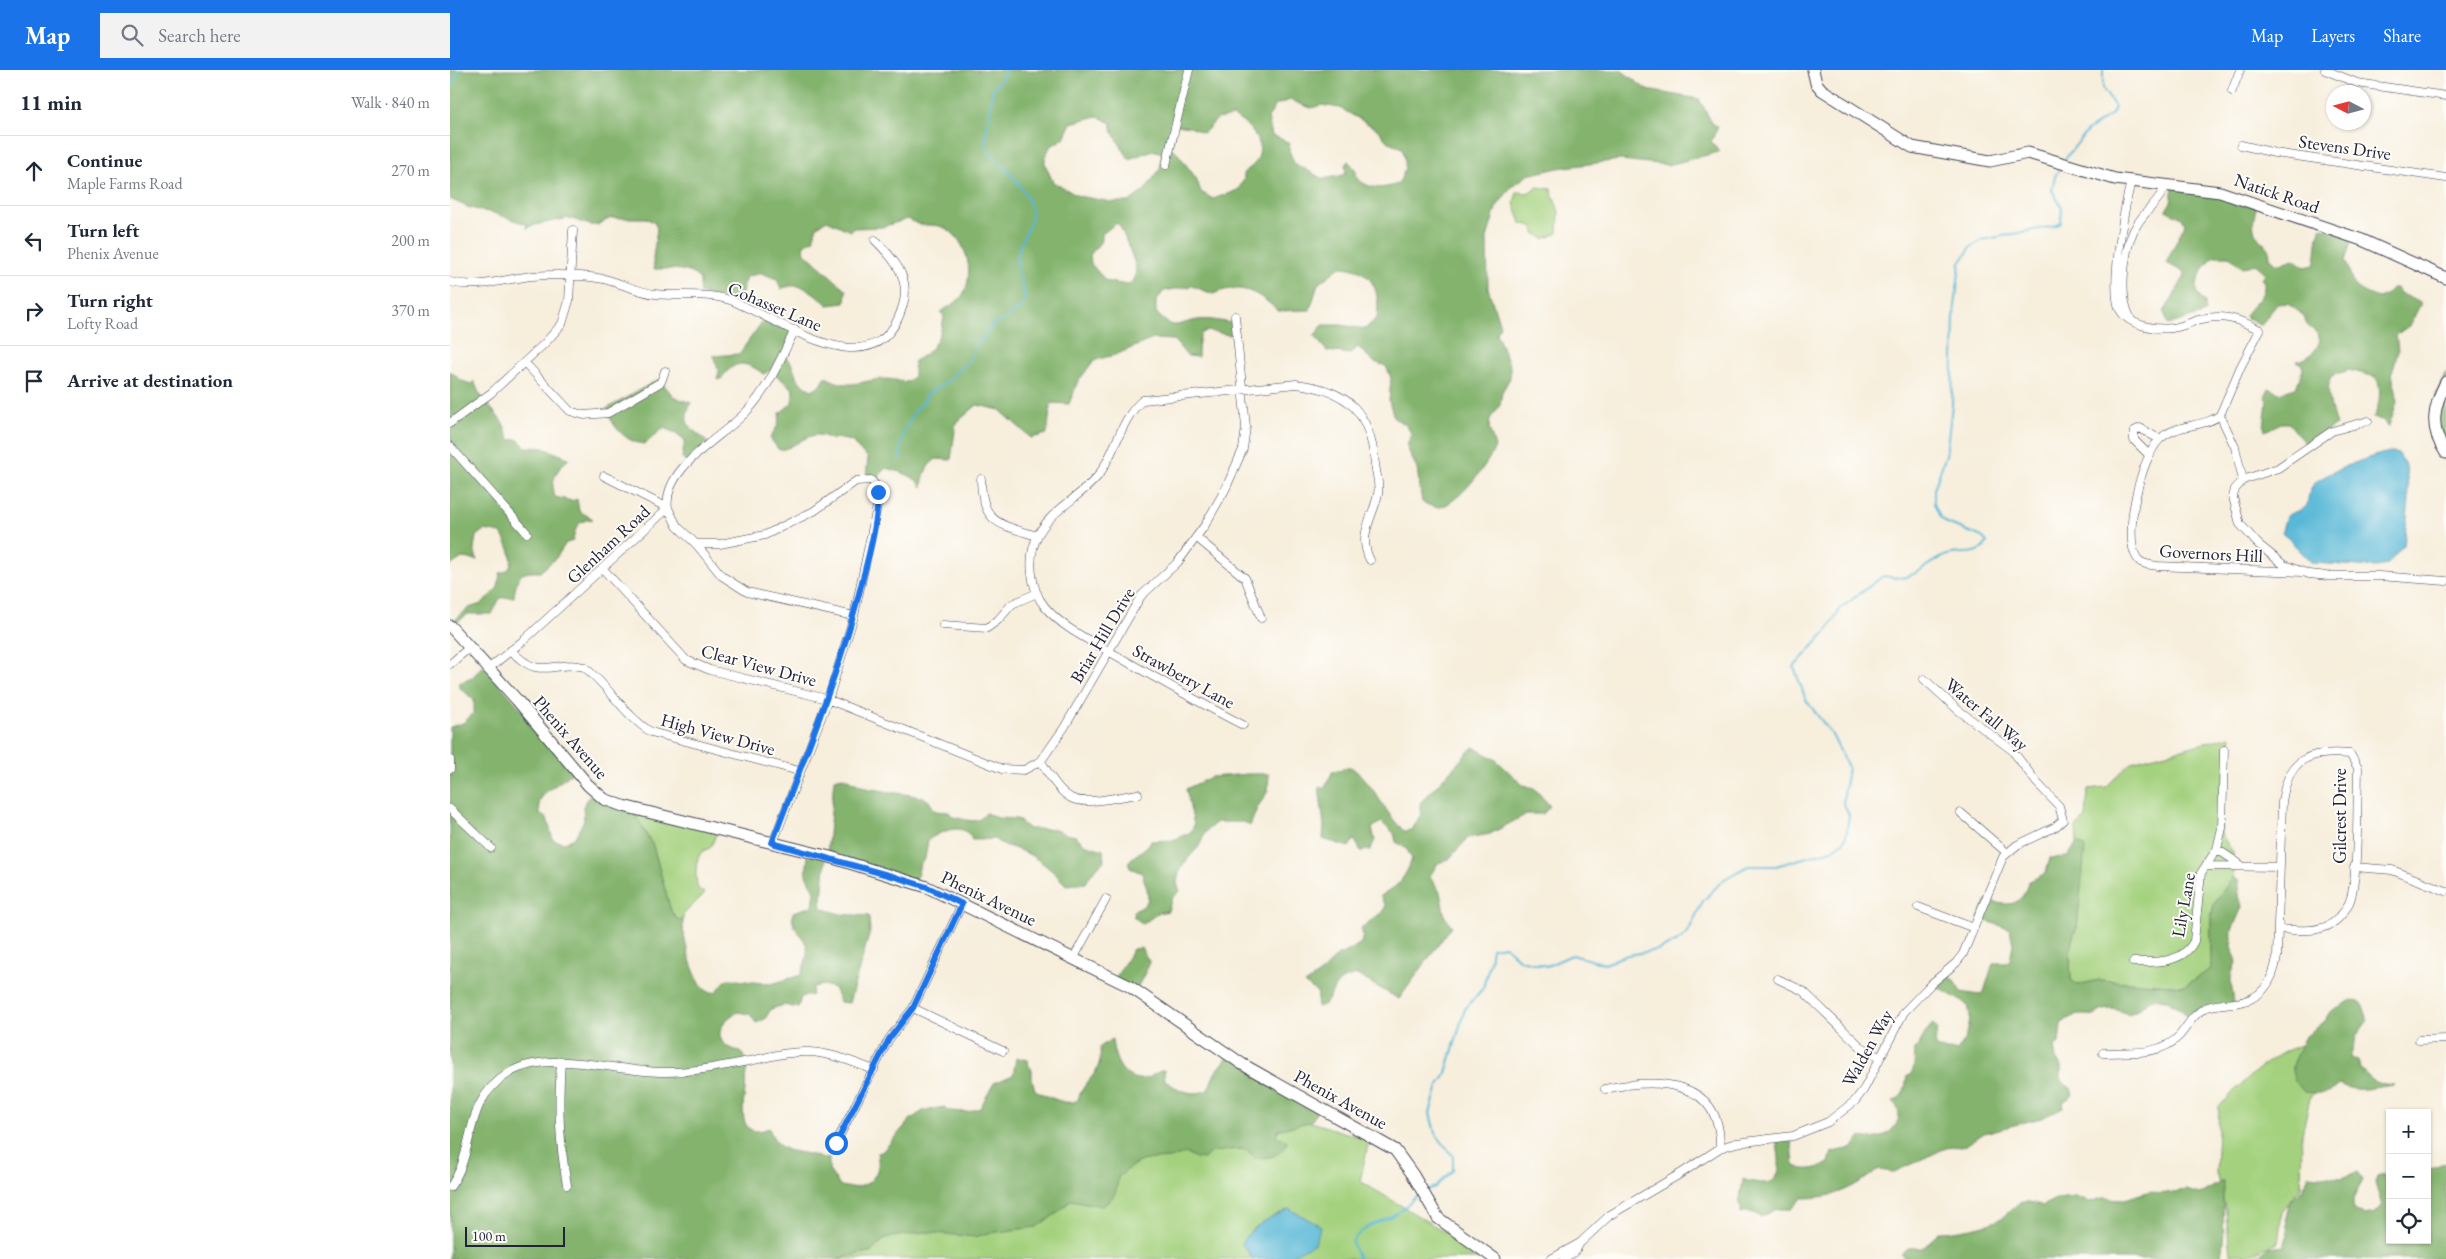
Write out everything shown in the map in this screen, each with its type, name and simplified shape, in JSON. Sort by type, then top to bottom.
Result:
[{"type":"main road","name":"Natick Road","points":[[1813,70],[1816,83],[1822,90],[1912,147],[1990,161],[2028,153],[2038,158],[2089,172],[2131,181],[2229,194],[2362,240],[2446,278]]},
{"type":"main road","points":[[2446,382],[2436,401],[2434,415],[2437,438],[2446,453]]},
{"type":"main road","name":"Phenix Avenue","points":[[450,626],[588,785],[604,799],[622,806],[772,843],[927,887],[1129,986],[1242,1064],[1395,1150],[1441,1221],[1494,1259]]},
{"type":"street","points":[[1166,165],[1189,70]]},
{"type":"street","points":[[2232,91],[2240,70]]},
{"type":"street","points":[[2325,70],[2357,83],[2446,96]]},
{"type":"street","name":"Stevens Drive","points":[[2241,146],[2446,178]]},
{"type":"street","points":[[2131,181],[2122,228],[2118,288],[2120,310],[2131,319],[2149,328],[2173,328],[2208,318],[2227,317],[2260,330],[2241,366],[2220,415],[2215,419],[2172,432],[2160,439],[2140,428],[2134,431],[2134,440],[2149,455]]},
{"type":"street","points":[[2131,319],[2124,298],[2126,263],[2130,240],[2137,224],[2158,201],[2166,185]]},
{"type":"street","points":[[450,423],[491,393],[525,363],[562,324],[569,301],[573,230]]},
{"type":"street","name":"Cohasset Lane","points":[[450,282],[465,286],[497,283],[532,276],[571,276],[606,280],[654,294],[721,298],[795,330],[813,340],[836,347],[854,348],[876,343],[890,333],[899,316],[905,298],[904,280],[899,267],[875,240]]},
{"type":"street","name":"Briar Hill Drive","points":[[1041,761],[1064,728],[1145,591],[1178,562],[1196,538],[1226,488],[1243,449],[1246,427],[1235,316]]},
{"type":"street","name":"Glenham Road","points":[[488,669],[603,569],[668,508],[668,493],[679,474],[700,451],[748,411],[767,384],[795,330]]},
{"type":"street","points":[[525,363],[570,411],[584,415],[608,413],[661,382],[665,371]]},
{"type":"street","points":[[943,625],[987,628],[998,620],[1012,604],[1037,593],[1032,562],[1038,536],[1056,512],[1098,476],[1115,449],[1130,414],[1143,400],[1242,388],[1296,384],[1317,386],[1344,398],[1358,411],[1370,436],[1379,487],[1365,535],[1365,548],[1370,560]]},
{"type":"street","points":[[2220,415],[2235,447],[2243,480],[2278,468],[2332,431],[2368,420]]},
{"type":"street","name":"Governors Hill","points":[[2160,439],[2149,455],[2137,484],[2132,529],[2134,552],[2139,561],[2158,566],[2302,572],[2328,576],[2379,576],[2446,581]]},
{"type":"street","points":[[450,446],[527,533]]},
{"type":"street","points":[[604,476],[668,508],[674,521],[722,576],[747,592],[854,616]]},
{"type":"street","points":[[981,479],[982,504],[989,515],[996,521],[1038,536]]},
{"type":"street","points":[[696,544],[720,544],[765,535],[814,512],[856,481],[871,480],[877,487],[878,502],[854,616],[827,699],[772,843]]},
{"type":"street","name":"Governors Hill","points":[[2243,480],[2234,489],[2233,501],[2237,517],[2244,530],[2279,562],[2302,572]]},
{"type":"street","points":[[1196,538],[1247,581],[1261,618]]},
{"type":"street","name":"Clear View Drive","points":[[603,569],[686,660],[710,670],[827,699]]},
{"type":"street","name":"Strawberry Lane","points":[[1037,593],[1045,606],[1075,632],[1158,680],[1243,725]]},
{"type":"street","points":[[450,664],[468,648]]},
{"type":"street","name":"High View Drive","points":[[511,650],[521,660],[535,667],[584,667],[600,681],[631,718],[651,732],[799,771]]},
{"type":"street","name":"Water Fall Way","points":[[1924,679],[1958,710],[2012,750],[2037,783],[2059,806],[2063,820],[2055,827],[2017,844],[2006,852]]},
{"type":"street","points":[[827,699],[1002,769],[1024,770],[1041,761],[1061,788],[1072,799],[1097,800],[1138,794]]},
{"type":"street","name":"Lily Lane","points":[[2133,962],[2171,960],[2182,956],[2191,948],[2195,933],[2201,874],[2217,849],[2222,828],[2224,750]]},
{"type":"street","name":"Gilcrest Drive","points":[[2103,1053],[2154,1050],[2167,1046],[2179,1036],[2190,1019],[2205,1008],[2253,998],[2268,987],[2274,974],[2279,929],[2280,867],[2285,781],[2296,766],[2307,757],[2322,754],[2350,754],[2358,768],[2354,867],[2349,902],[2339,918],[2325,927],[2308,930],[2279,929]]},
{"type":"street","points":[[450,760],[450,769]]},
{"type":"street","points":[[450,809],[491,848]]},
{"type":"street","points":[[1961,813],[2006,852]]},
{"type":"street","points":[[2217,849],[2241,865]]},
{"type":"street","name":"Walden Way","points":[[1551,1259],[1580,1243],[1610,1215],[1720,1148],[1736,1143],[1792,1136],[1821,1126],[1858,1098],[1901,1016],[1931,984],[1959,959],[2006,852]]},
{"type":"street","name":"Lily Lane","points":[[2206,866],[2232,868],[2241,865],[2280,867]]},
{"type":"street","points":[[2354,867],[2392,870],[2446,891]]},
{"type":"street","points":[[1073,959],[1106,899]]},
{"type":"street","points":[[836,1143],[889,1039],[913,1008],[962,904]]},
{"type":"street","points":[[1918,907],[1974,928]]},
{"type":"street","points":[[1778,979],[1803,991],[1860,1046],[1880,1058]]},
{"type":"street","points":[[913,1008],[1003,1051]]},
{"type":"street","points":[[2419,1040],[2446,1039]]},
{"type":"street","points":[[450,1187],[458,1176],[475,1112],[482,1098],[510,1072],[534,1063],[561,1061],[600,1067],[664,1072],[749,1061],[792,1052],[808,1052],[832,1056],[874,1070]]},
{"type":"street","points":[[561,1061],[558,1112],[560,1144],[567,1185]]},
{"type":"street","points":[[1605,1090],[1652,1084],[1674,1085],[1686,1089],[1706,1102],[1717,1117],[1720,1148]]},
{"type":"street","name":"Walden Way","points":[[1564,1259],[1574,1253],[1580,1243]]},
{"type":"green space","points":[[450,70],[1621,70],[1647,90],[1699,99],[1712,123],[1718,127],[1711,141],[1719,152],[1668,165],[1620,160],[1558,168],[1528,175],[1511,187],[1496,208],[1487,238],[1488,288],[1500,326],[1496,333],[1510,366],[1510,378],[1502,392],[1500,405],[1490,419],[1489,428],[1495,447],[1480,472],[1464,491],[1448,504],[1440,507],[1422,502],[1417,469],[1407,447],[1411,433],[1406,425],[1394,418],[1389,401],[1391,378],[1386,366],[1374,362],[1358,347],[1350,354],[1327,351],[1314,336],[1323,325],[1341,325],[1365,329],[1377,318],[1377,298],[1372,282],[1359,271],[1351,268],[1340,267],[1318,284],[1310,310],[1278,311],[1256,294],[1240,289],[1213,294],[1192,286],[1164,291],[1156,301],[1156,312],[1167,323],[1176,325],[1191,321],[1216,320],[1234,323],[1235,331],[1229,335],[1203,332],[1199,340],[1198,357],[1187,356],[1174,340],[1153,339],[1115,355],[1094,360],[1077,383],[1069,404],[1051,403],[1047,434],[1031,438],[1000,410],[977,405],[956,423],[951,460],[936,459],[932,462],[923,478],[922,487],[915,479],[901,472],[885,468],[875,483],[866,479],[868,457],[852,441],[835,438],[832,440],[817,435],[779,450],[770,438],[778,425],[780,413],[792,403],[793,389],[770,370],[764,374],[751,366],[741,364],[731,368],[721,379],[717,380],[719,371],[713,356],[739,354],[762,322],[774,320],[794,331],[785,355],[790,360],[800,382],[812,390],[821,385],[826,377],[849,384],[884,379],[908,382],[914,376],[914,361],[931,348],[941,331],[944,316],[940,312],[957,301],[962,296],[966,287],[969,268],[964,249],[953,233],[945,228],[936,225],[918,224],[908,219],[882,227],[854,228],[850,231],[827,220],[817,226],[813,240],[803,246],[805,253],[846,290],[845,303],[828,305],[812,292],[801,287],[795,286],[781,289],[777,279],[761,273],[746,277],[740,300],[700,294],[700,280],[691,273],[679,270],[654,269],[653,258],[657,228],[654,222],[645,218],[611,218],[597,225],[590,225],[569,218],[530,226],[527,229],[526,224],[493,213],[470,208],[450,199]],"holes":[[[1290,100],[1311,108],[1322,105],[1340,108],[1377,129],[1387,141],[1402,148],[1405,167],[1398,184],[1382,188],[1367,185],[1358,179],[1355,169],[1348,161],[1345,165],[1346,172],[1344,175],[1323,179],[1294,163],[1289,150],[1290,143],[1272,135],[1268,118],[1276,105]],[[1097,116],[1111,123],[1113,133],[1129,159],[1153,150],[1162,153],[1160,169],[1145,190],[1129,202],[1112,202],[1078,196],[1053,182],[1045,164],[1045,157],[1050,147],[1064,138],[1071,123]],[[1233,116],[1242,121],[1255,135],[1260,150],[1258,158],[1253,165],[1244,172],[1244,179],[1238,190],[1213,199],[1201,192],[1196,178],[1175,150],[1171,149],[1176,125],[1190,127],[1204,133],[1217,119]],[[1115,224],[1119,224],[1135,266],[1134,281],[1126,285],[1106,281],[1091,264],[1090,255],[1102,240],[1102,234]]]},
{"type":"green space","points":[[2173,186],[2257,205],[2253,224],[2254,229],[2259,238],[2269,248],[2270,257],[2275,263],[2281,264],[2293,259],[2305,267],[2314,265],[2321,227],[2352,238],[2345,261],[2353,283],[2359,289],[2379,298],[2389,293],[2392,288],[2397,288],[2400,293],[2421,303],[2410,325],[2396,335],[2398,351],[2392,373],[2397,402],[2388,428],[2383,420],[2373,418],[2379,398],[2379,386],[2376,377],[2349,370],[2331,376],[2329,382],[2329,400],[2336,425],[2305,444],[2289,423],[2281,423],[2265,431],[2267,402],[2265,396],[2269,388],[2279,393],[2296,388],[2303,369],[2302,365],[2297,361],[2312,354],[2320,340],[2318,334],[2307,325],[2304,316],[2288,303],[2277,304],[2261,325],[2245,317],[2263,293],[2264,288],[2264,282],[2261,279],[2265,274],[2254,264],[2241,267],[2229,256],[2214,256],[2202,272],[2197,285],[2197,291],[2205,302],[2205,313],[2168,325],[2164,312],[2185,276],[2182,271],[2166,263],[2185,224],[2182,218],[2166,210],[2171,202]]},
{"type":"green space","points":[[1537,187],[1551,189],[1559,212],[1558,233],[1544,239],[1535,233],[1532,226],[1521,223],[1514,203],[1517,192],[1528,193]]},
{"type":"green space","points":[[450,371],[462,381],[471,384],[474,381],[479,393],[503,423],[510,440],[517,439],[526,447],[543,448],[569,459],[555,476],[553,491],[555,497],[572,501],[577,499],[579,511],[593,519],[578,525],[573,541],[566,543],[556,558],[540,572],[527,573],[520,576],[516,584],[514,597],[500,598],[492,614],[468,614],[451,627],[450,624],[469,608],[481,604],[494,592],[498,587],[500,573],[510,567],[511,556],[501,533],[484,530],[476,536],[474,548],[477,560],[462,558],[450,566]]},
{"type":"green space","points":[[2446,372],[2446,461],[2439,452],[2436,394]]},
{"type":"green space","points":[[659,379],[674,397],[691,403],[687,422],[707,442],[687,463],[682,458],[685,440],[676,433],[663,428],[645,444],[632,441],[616,428],[606,409]]},
{"type":"green space","points":[[483,665],[575,771],[546,792],[539,801],[540,814],[547,818],[553,840],[565,843],[575,837],[584,820],[583,806],[593,791],[637,809],[636,816],[653,846],[671,911],[678,920],[683,920],[684,936],[690,960],[694,972],[704,989],[710,992],[716,991],[728,979],[771,984],[801,975],[806,959],[807,947],[794,926],[792,917],[793,912],[813,906],[815,891],[806,875],[808,855],[826,857],[821,908],[840,914],[869,916],[870,932],[849,1003],[840,1002],[834,988],[824,985],[813,987],[812,995],[801,997],[798,1008],[784,1005],[771,1009],[765,1019],[756,1023],[750,1014],[738,1012],[725,1022],[721,1027],[720,1033],[724,1044],[740,1051],[749,1064],[746,1074],[743,1106],[747,1127],[759,1131],[769,1128],[777,1143],[788,1150],[825,1159],[829,1158],[829,1170],[839,1185],[855,1187],[863,1186],[869,1182],[877,1170],[877,1153],[882,1152],[911,1119],[923,1111],[944,1107],[949,1111],[968,1112],[980,1108],[994,1083],[1013,1075],[1016,1058],[1028,1060],[1029,1067],[1032,1069],[1035,1090],[1051,1098],[1063,1101],[1073,1102],[1078,1100],[1082,1090],[1097,1069],[1100,1060],[1100,1047],[1112,1039],[1116,1058],[1126,1074],[1142,1079],[1164,1070],[1165,1080],[1175,1087],[1191,1093],[1208,1090],[1215,1073],[1229,1056],[1319,1106],[1312,1121],[1278,1130],[1276,1136],[1288,1141],[1279,1153],[1271,1157],[1255,1158],[1245,1150],[1235,1149],[1212,1151],[1204,1159],[1185,1153],[1175,1157],[1138,1162],[1118,1177],[1114,1194],[1102,1206],[1071,1200],[1056,1214],[1036,1227],[989,1233],[975,1237],[926,1232],[885,1238],[872,1251],[836,1259],[450,1259],[450,727],[463,723],[474,713],[474,700],[458,686],[459,683],[472,678]]},
{"type":"green space","points":[[2231,736],[2221,814],[2221,834],[2233,852],[2233,877],[2214,904],[2211,920],[2211,969],[2184,986],[2099,980],[2078,985],[2071,980],[2070,953],[2072,940],[2077,928],[2084,846],[2077,842],[2076,827],[2086,818],[2088,789],[2106,787],[2132,762]]},
{"type":"green space","points":[[1473,747],[1495,759],[1523,785],[1534,788],[1550,806],[1543,814],[1527,814],[1490,834],[1468,838],[1449,859],[1438,863],[1430,876],[1440,892],[1445,917],[1452,926],[1399,999],[1357,975],[1340,981],[1335,986],[1328,1000],[1317,1007],[1318,993],[1305,984],[1322,972],[1340,953],[1343,954],[1361,943],[1363,935],[1361,928],[1381,913],[1386,906],[1380,896],[1392,889],[1400,881],[1412,859],[1406,848],[1396,842],[1394,833],[1381,822],[1372,828],[1375,840],[1370,850],[1361,851],[1354,839],[1349,847],[1323,839],[1324,825],[1319,787],[1325,787],[1333,771],[1351,767],[1367,782],[1397,824],[1404,831],[1412,830],[1421,814],[1420,803]]},
{"type":"green space","points":[[1269,774],[1268,791],[1257,808],[1250,826],[1244,822],[1217,822],[1209,829],[1199,846],[1181,869],[1177,880],[1180,891],[1172,898],[1168,911],[1158,913],[1143,924],[1134,917],[1133,911],[1145,905],[1148,896],[1147,891],[1142,873],[1130,868],[1128,862],[1151,841],[1173,840],[1191,832],[1194,825],[1186,789],[1211,777]]},
{"type":"green space","points":[[843,777],[866,788],[923,797],[929,801],[935,811],[949,812],[953,817],[975,821],[986,813],[997,818],[1017,819],[1029,829],[1054,829],[1076,836],[1084,844],[1103,850],[1104,861],[1091,874],[1086,883],[1066,885],[1056,874],[1032,856],[1003,845],[994,839],[972,840],[964,830],[958,829],[945,831],[928,840],[925,859],[920,863],[916,882],[827,856],[834,779]]},
{"type":"green space","points":[[637,809],[718,829],[711,847],[703,851],[698,858],[696,880],[698,889],[705,893],[683,915],[683,920],[678,920],[671,911],[653,846],[636,816]]},
{"type":"green space","points":[[2077,842],[2085,848],[2077,928],[2071,946],[2071,980],[2078,985],[2099,980],[2184,986],[2211,969],[2211,919],[2214,904],[2233,877],[2239,881],[2238,894],[2242,907],[2232,930],[2231,947],[2237,961],[2231,978],[2234,1003],[2212,1007],[2192,1019],[2171,1003],[2158,999],[2153,999],[2136,1011],[2127,1014],[2119,1010],[2106,1009],[2095,1016],[2080,1015],[2069,1018],[2061,1024],[2059,1043],[2054,1047],[2056,1059],[2061,1066],[2061,1081],[2073,1090],[2072,1096],[2063,1102],[2064,1108],[2041,1118],[1984,1133],[1966,1145],[1946,1148],[1894,1172],[1878,1170],[1842,1191],[1814,1198],[1802,1198],[1791,1209],[1777,1209],[1761,1217],[1749,1212],[1741,1214],[1741,1204],[1739,1205],[1743,1179],[1762,1183],[1770,1182],[1778,1174],[1779,1159],[1776,1138],[1791,1137],[1794,1165],[1807,1169],[1829,1163],[1832,1152],[1853,1148],[1861,1136],[1878,1138],[1892,1130],[1899,1116],[1898,1109],[1893,1102],[1904,1091],[1907,1076],[1911,1074],[1914,1067],[1915,1049],[1928,1030],[1933,1024],[1937,1028],[1935,1043],[1938,1049],[1957,1051],[1968,1030],[1970,1018],[1968,1006],[1933,982],[1947,970],[1961,992],[1979,995],[1984,992],[1993,963],[2005,963],[2010,960],[2013,944],[2010,929],[1978,918],[1987,900],[2002,904],[2018,901],[2028,882],[2046,873],[2050,858],[2068,857]]},
{"type":"green space","points":[[1141,948],[1150,963],[1136,990],[1115,979],[1133,949]]},
{"type":"green space","points":[[2352,1000],[2362,1003],[2368,1020],[2357,1035],[2350,1058],[2358,1060],[2360,1069],[2371,1080],[2394,1085],[2352,1089],[2340,1084],[2328,1092],[2304,1092],[2295,1081],[2292,1071],[2295,1058],[2304,1038],[2325,1021],[2331,1011]]},
{"type":"green space","points":[[2347,1037],[2310,1098],[2302,1134],[2301,1187],[2282,1212],[2278,1243],[2248,1255],[2230,1254],[2226,1211],[2216,1173],[2219,1107],[2250,1076],[2285,1052],[2312,1041]]},
{"type":"green space","points":[[1265,1108],[1369,1140],[1360,1181],[1490,1259],[835,1259],[872,1251],[918,1207],[1147,1147]]},
{"type":"green space","points":[[2446,1162],[2446,1259],[2246,1259],[2261,1254],[2268,1248],[2284,1246],[2288,1234],[2286,1217],[2290,1201],[2302,1190],[2309,1175],[2341,1178],[2357,1172],[2363,1180],[2353,1199],[2353,1210],[2364,1215],[2375,1213],[2382,1206],[2375,1183],[2377,1176],[2386,1174],[2386,1244],[2431,1244],[2431,1168]]},
{"type":"green space","points":[[2223,1181],[2224,1228],[2221,1255],[2223,1259],[1908,1259],[1901,1254],[1910,1248],[1923,1248],[1939,1232],[1968,1229],[1996,1221],[2021,1203],[2026,1202],[2043,1206],[2056,1199],[2075,1197],[2090,1202],[2102,1198],[2125,1199],[2150,1191],[2160,1194],[2186,1190],[2200,1194]]},
{"type":"water","points":[[2391,452],[2399,454],[2406,466],[2409,500],[2404,545],[2387,565],[2376,567],[2312,563],[2282,532],[2287,516],[2307,506],[2309,494],[2314,484],[2327,475],[2374,456]]},
{"type":"water","points":[[1289,1209],[1321,1226],[1315,1243],[1286,1259],[1253,1259],[1241,1243],[1256,1227]]},
{"type":"waterway","points":[[450,89],[459,70]]},
{"type":"waterway","points":[[900,460],[905,430],[927,394],[950,380],[956,372],[969,362],[975,344],[981,341],[990,328],[1016,312],[1023,305],[1024,294],[1017,258],[1019,248],[1030,223],[1032,214],[1030,204],[1018,184],[987,150],[985,142],[993,88],[1002,79],[1005,70]]},
{"type":"waterway","points":[[2065,159],[2087,131],[2112,114],[2115,107],[2103,89],[2103,70]]},
{"type":"waterway","points":[[1428,1190],[1435,1187],[1453,1170],[1453,1156],[1435,1133],[1430,1113],[1438,1086],[1445,1076],[1465,1009],[1483,988],[1492,948],[1505,946],[1520,960],[1547,966],[1572,955],[1605,964],[1623,956],[1657,950],[1676,942],[1687,934],[1703,901],[1723,880],[1735,873],[1748,866],[1776,866],[1832,850],[1843,842],[1846,836],[1849,815],[1843,802],[1848,767],[1831,733],[1806,700],[1794,667],[1826,632],[1841,608],[1883,576],[1906,577],[1946,556],[1981,550],[1987,542],[1982,537],[1947,523],[1940,517],[1934,504],[1934,489],[1946,455],[1952,405],[1954,315],[1960,263],[1971,247],[1982,240],[2055,226],[2061,223],[2062,208],[2052,190],[2055,176],[2060,168]]},
{"type":"waterway","points":[[1359,1259],[1352,1243],[1356,1237],[1367,1228],[1401,1210],[1419,1194]]},
{"type":"route","points":[[836,1143],[889,1039],[913,1008],[962,904],[927,887],[830,857],[772,843],[829,697],[854,616],[867,559],[878,502],[878,492]]}]
